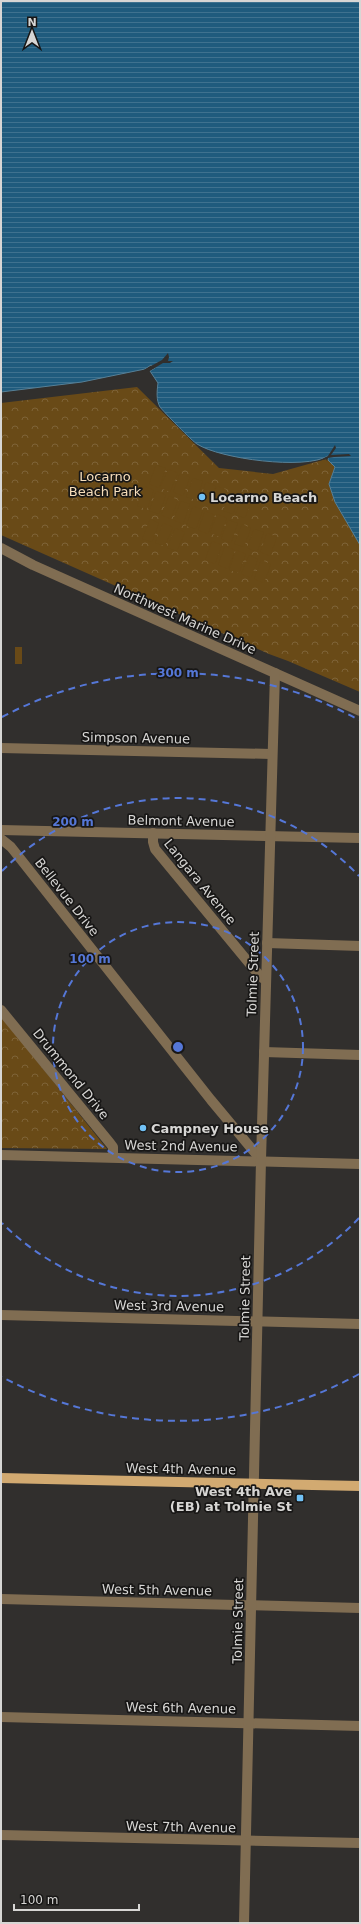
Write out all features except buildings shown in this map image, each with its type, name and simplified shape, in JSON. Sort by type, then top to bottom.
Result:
[{"type":"main road","name":"West 4th Avenue","points":[[1,1478],[360,1486]]},
{"type":"street","name":"Northwest Marine Drive","points":[[1,548],[40,568],[360,711]]},
{"type":"street","name":"Tolmie Street","points":[[244,1923],[265,980],[274,673]]},
{"type":"street","name":"Simpson Avenue","points":[[1,748],[271,754]]},
{"type":"street","name":"Belmont Avenue","points":[[1,830],[360,838]]},
{"type":"street","name":"Langara Avenue","points":[[153,833],[155,849],[259,976],[265,980]]},
{"type":"street","name":"Bellevue Drive","points":[[1,839],[11,847],[211,1100],[261,1160]]},
{"type":"street","points":[[267,943],[360,946]]},
{"type":"street","name":"Drummond Drive","points":[[1,1010],[110,1142],[113,1147],[113,1158]]},
{"type":"street","points":[[264,1052],[360,1055]]},
{"type":"street","name":"West 2nd Avenue","points":[[1,1155],[261,1160],[360,1164]]},
{"type":"street","name":"West 3rd Avenue","points":[[1,1315],[360,1324]]},
{"type":"street","name":"West 5th Avenue","points":[[1,1599],[360,1608]]},
{"type":"street","name":"West 6th Avenue","points":[[1,1717],[360,1726]]},
{"type":"street","name":"West 7th Avenue","points":[[1,1835],[360,1844]]},
{"type":"green space","name":"Locarno Beach Park","points":[[137,387],[219,468],[273,474],[330,458],[328,460],[335,467],[329,484],[335,502],[360,545],[360,692],[269,654],[1,535],[1,403]]},
{"type":"green space","points":[[156,465],[166,468],[159,488],[149,484]]},
{"type":"green space","points":[[168,469],[178,473],[170,492],[160,488]]},
{"type":"green space","points":[[180,473],[190,477],[183,496],[173,492]]},
{"type":"green space","points":[[193,478],[203,481],[196,500],[186,497]]},
{"type":"green space","points":[[206,482],[216,486],[209,505],[199,501]]},
{"type":"green space","points":[[144,486],[154,490],[147,509],[137,506]]},
{"type":"green space","points":[[217,486],[227,490],[220,509],[210,505]]},
{"type":"green space","points":[[156,491],[166,495],[159,514],[149,511]]},
{"type":"green space","points":[[230,491],[240,495],[233,514],[223,511]]},
{"type":"green space","points":[[243,495],[252,499],[245,518],[235,515]]},
{"type":"green space","points":[[169,496],[178,500],[171,519],[161,515]]},
{"type":"green space","points":[[181,501],[190,504],[183,524],[173,520]]},
{"type":"green space","points":[[193,506],[203,510],[196,529],[186,526]]},
{"type":"green space","points":[[205,511],[215,515],[208,534],[198,530]]},
{"type":"green space","points":[[217,514],[227,518],[220,537],[210,533]]},
{"type":"green space","points":[[150,519],[159,523],[152,542],[142,539]]},
{"type":"green space","points":[[228,520],[238,523],[231,543],[221,539]]},
{"type":"green space","points":[[163,523],[173,527],[165,546],[155,543]]},
{"type":"green space","points":[[242,524],[251,528],[244,547],[234,544]]},
{"type":"green space","points":[[175,528],[185,532],[177,551],[167,548]]},
{"type":"green space","points":[[254,529],[264,532],[257,552],[247,548]]},
{"type":"green space","points":[[267,533],[277,537],[270,556],[260,552]]},
{"type":"green space","points":[[212,541],[222,545],[215,564],[205,560]]},
{"type":"green space","points":[[225,546],[235,550],[228,569],[218,565]]},
{"type":"green space","points":[[236,550],[246,554],[239,573],[229,570]]},
{"type":"green space","points":[[249,555],[258,559],[251,578],[241,574]]},
{"type":"green space","points":[[261,560],[271,564],[264,583],[254,579]]},
{"type":"green space","points":[[15,647],[22,647],[22,664],[15,664]]},
{"type":"green space","points":[[1,1016],[107,1149],[1,1148]]},
{"type":"water","points":[[1,1],[360,1],[360,545],[335,502],[329,484],[335,467],[328,460],[328,456],[317,460],[301,462],[262,461],[224,454],[197,444],[160,407],[157,398],[158,383],[150,371],[155,368],[151,365],[145,369],[82,382],[1,392]]},
{"type":"pier","points":[[168,353],[168,361],[173,361],[170,363],[163,363],[148,372],[148,370],[140,372],[162,360]]},
{"type":"pier","points":[[335,445],[336,448],[331,455],[349,454],[351,456],[334,457],[328,458],[327,461],[326,459],[318,461],[328,456]]},
{"type":"place","name":"Locarno Beach","points":[[202,497]]},
{"type":"place","name":"Campney House","points":[[143,1128]]},
{"type":"place","name":"West 4th Ave (EB) at Tolmie St","points":[[300,1498]]}]
